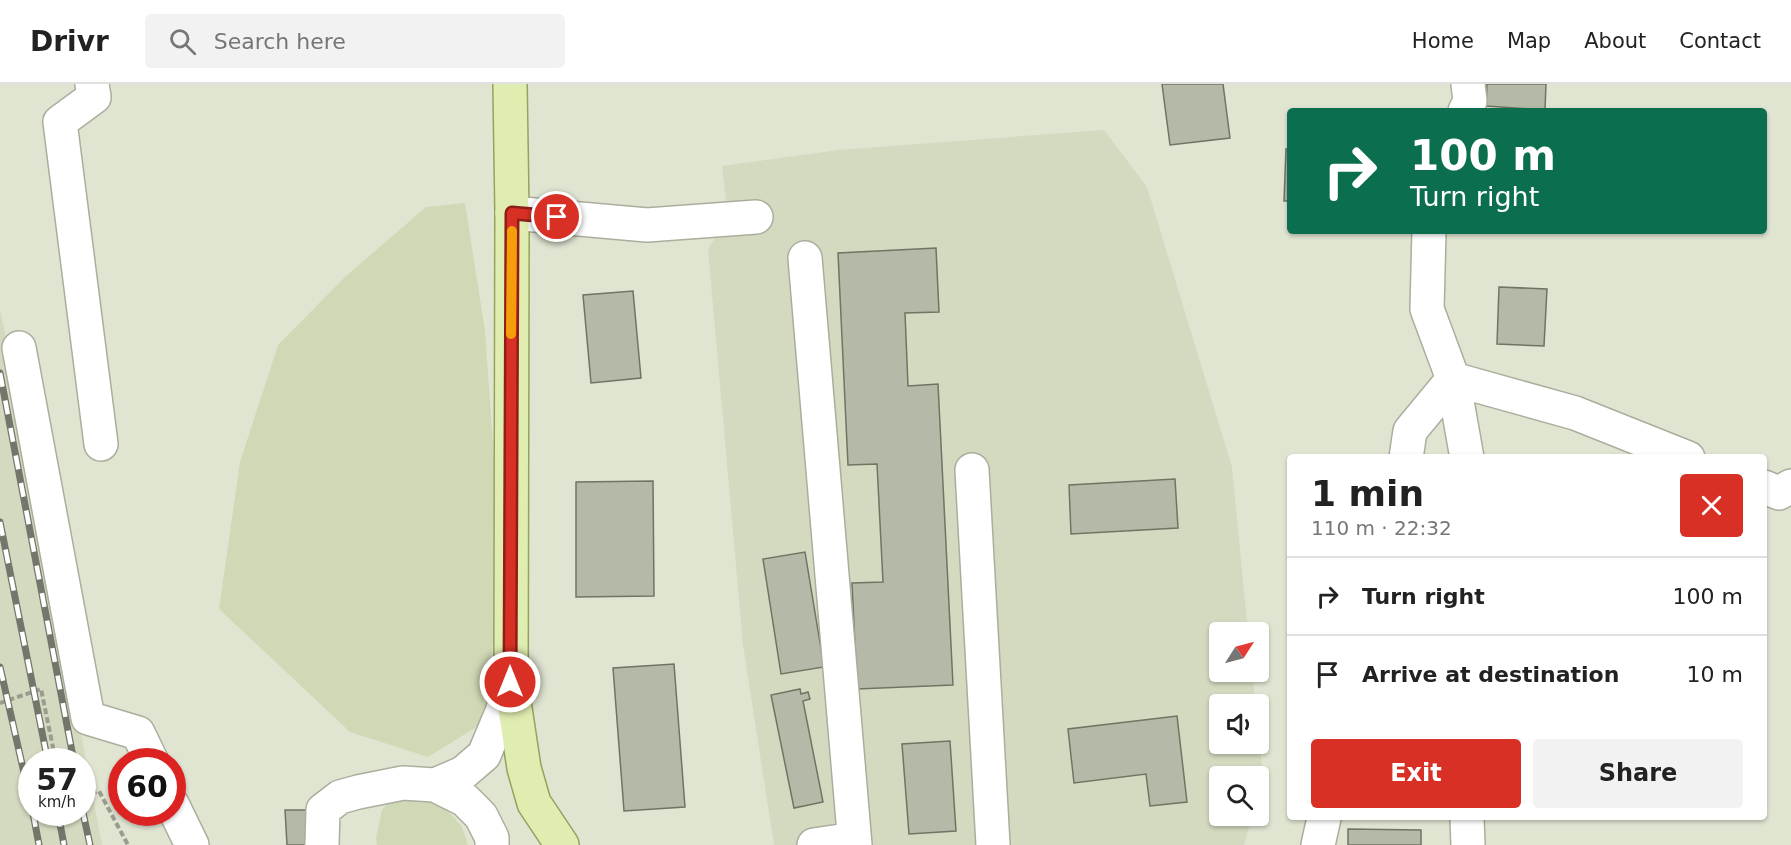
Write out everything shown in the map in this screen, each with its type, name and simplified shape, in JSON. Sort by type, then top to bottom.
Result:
[{"type":"main road","points":[[510,84],[512,213],[510,682],[524,768],[534,803],[562,845]]},
{"type":"street","points":[[92,84],[94,97],[60,122],[101,444]]},
{"type":"street","points":[[1466,108],[1470,100],[1468,84]]},
{"type":"street","points":[[512,213],[647,225],[756,217]]},
{"type":"street","points":[[1429,234],[1427,309],[1453,379],[1466,454]]},
{"type":"street","points":[[805,258],[854,842],[814,845]]},
{"type":"street","points":[[19,348],[88,718],[138,733],[145,748]]},
{"type":"street","points":[[1407,454],[1410,432],[1453,379]]},
{"type":"street","points":[[1453,379],[1575,413],[1678,454]]},
{"type":"street","points":[[972,470],[993,845]]},
{"type":"street","points":[[1767,488],[1779,494],[1791,486]]},
{"type":"street","points":[[435,785],[463,773],[484,755],[502,712],[510,682]]},
{"type":"street","points":[[322,845],[323,810],[340,797],[403,783],[435,785],[465,800],[481,816],[492,838],[492,845]]},
{"type":"street","points":[[1318,845],[1324,820]]},
{"type":"street","points":[[1467,820],[1468,845]]},
{"type":"street","points":[[183,826],[192,845]]},
{"type":"path","points":[[0,702],[41,689],[53,748]]},
{"type":"path","points":[[96,792],[99,791],[128,845]]},
{"type":"shaded area","points":[[1104,130],[1147,187],[1232,467],[1247,622],[1209,622],[1209,682],[1253,682],[1255,694],[1209,694],[1209,754],[1261,754],[1262,766],[1209,766],[1209,826],[1249,826],[1244,845],[774,845],[743,645],[708,249],[728,219],[722,166],[838,150]]},
{"type":"shaded area","points":[[465,203],[485,331],[502,570],[483,723],[428,757],[350,732],[219,609],[240,462],[278,345],[346,276],[426,207]]},
{"type":"shaded area","points":[[0,309],[84,748],[18,748],[18,826],[96,826],[96,813],[102,845],[0,845]]},
{"type":"shaded area","points":[[393,798],[439,801],[462,827],[468,845],[377,845],[376,838],[382,810]]},
{"type":"building","points":[[1162,84],[1223,84],[1230,138],[1170,145]]},
{"type":"building","points":[[1487,84],[1546,84],[1545,108],[1486,106]]},
{"type":"building","points":[[1286,149],[1287,149],[1287,201],[1284,201]]},
{"type":"building","points":[[936,248],[939,312],[905,313],[908,386],[938,384],[953,685],[857,689],[852,583],[883,582],[877,464],[848,465],[838,253]]},
{"type":"building","points":[[1499,287],[1547,289],[1544,346],[1497,344]]},
{"type":"building","points":[[633,291],[641,378],[591,383],[583,295]]},
{"type":"building","points":[[1175,479],[1178,528],[1071,534],[1069,485]]},
{"type":"building","points":[[653,481],[654,596],[576,597],[576,482]]},
{"type":"building","points":[[805,552],[824,667],[781,674],[763,559]]},
{"type":"building","points":[[674,664],[685,807],[624,811],[613,668]]},
{"type":"building","points":[[800,689],[801,694],[808,692],[810,699],[803,701],[823,802],[794,808],[771,695]]},
{"type":"building","points":[[1177,716],[1187,802],[1150,806],[1146,774],[1074,783],[1068,729]]},
{"type":"building","points":[[950,741],[956,831],[909,834],[902,744]]},
{"type":"building","points":[[285,810],[310,810],[312,845],[287,845]]},
{"type":"building","points":[[1348,829],[1421,830],[1421,845],[1348,845]]},
{"type":"railway","points":[[0,373],[71,748]]},
{"type":"railway","points":[[0,522],[45,748]]},
{"type":"railway","points":[[0,667],[18,748]]},
{"type":"railway","points":[[35,826],[39,845]]},
{"type":"railway","points":[[60,826],[64,845]]},
{"type":"railway","points":[[86,826],[90,845]]},
{"type":"slow traffic","points":[[511,334],[512,231]]},
{"type":"route","points":[[510,682],[512,213],[557,217]]}]
